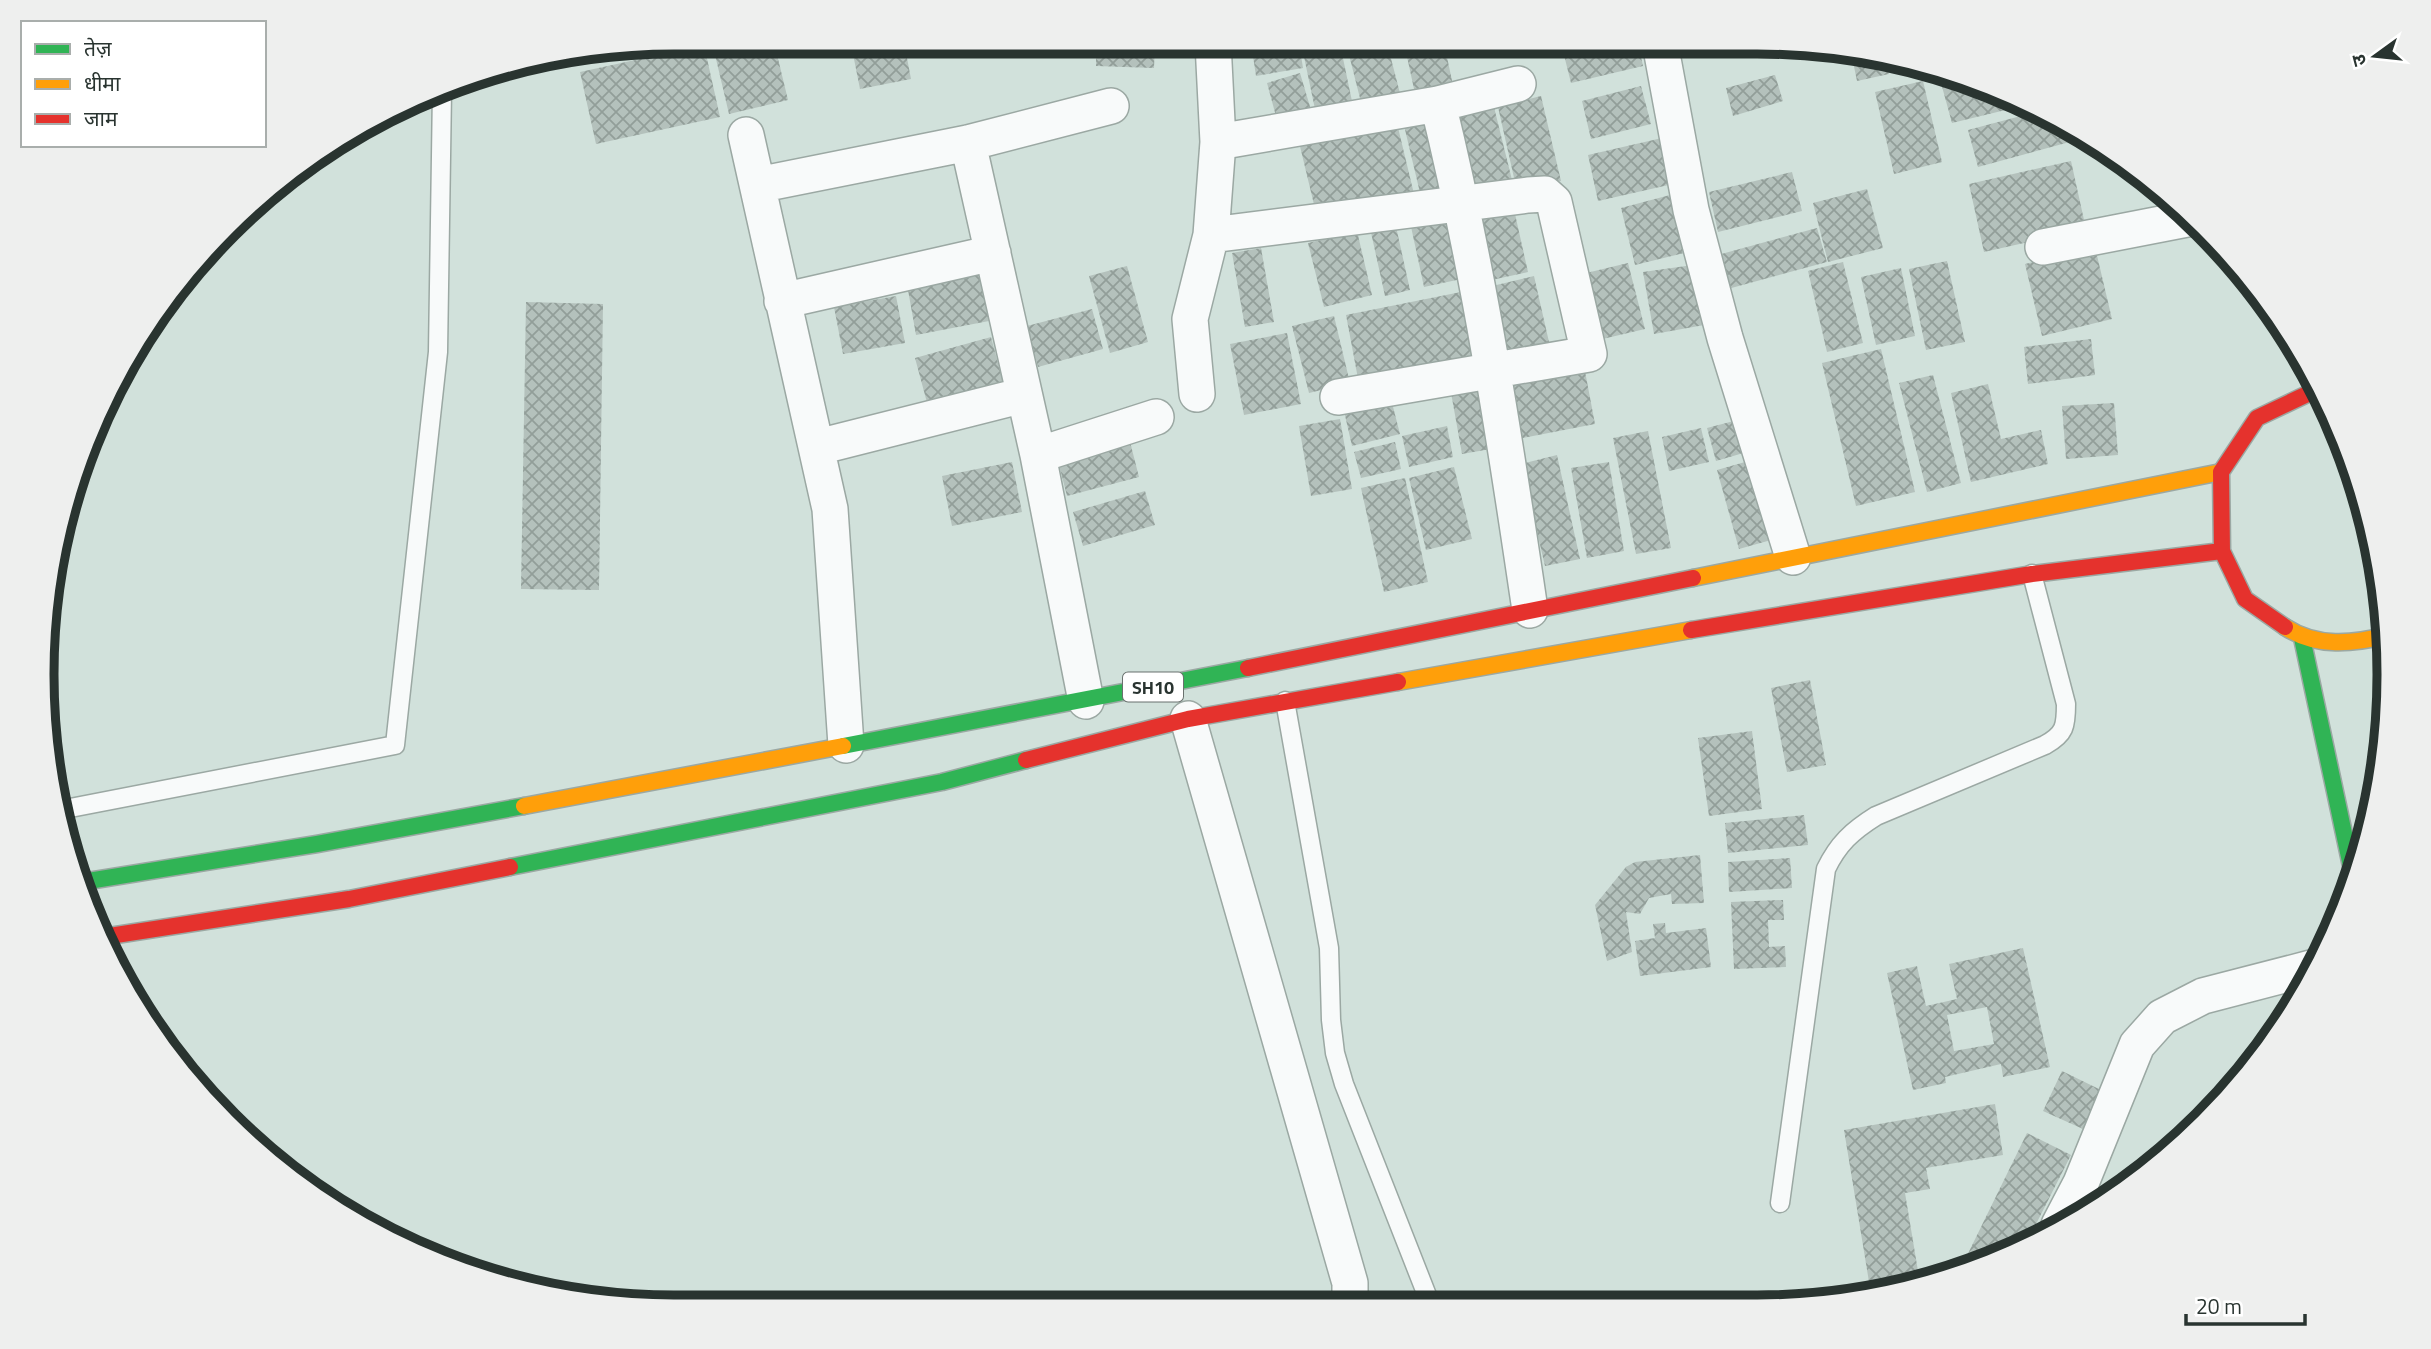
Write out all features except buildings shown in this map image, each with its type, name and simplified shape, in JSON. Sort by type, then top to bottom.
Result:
[{"type":"main road","points":[[2307,389],[2257,418],[2221,472],[2221,551],[2245,599],[2302,638],[2353,644],[2375,638]]},
{"type":"main road","name":"SH10","points":[[89,880],[317,844],[1086,701],[2221,472]]},
{"type":"main road","name":"SH10","points":[[112,936],[349,899],[928,785],[1188,719],[1285,701],[1809,609],[2032,574],[2221,551]]},
{"type":"main road","points":[[2302,638],[2349,857]]},
{"type":"street","points":[[1197,394],[1190,319],[1211,235],[1218,142],[1214,54]]},
{"type":"street","points":[[1662,54],[1690,210],[1793,557]]},
{"type":"street","points":[[1218,142],[1438,104],[1518,84]]},
{"type":"street","points":[[1438,104],[1462,203],[1495,372],[1530,610]]},
{"type":"street","points":[[758,185],[968,143],[1111,106]]},
{"type":"street","points":[[746,135],[830,509],[846,745]]},
{"type":"street","points":[[968,143],[1038,455],[1086,701]]},
{"type":"street","points":[[1211,235],[1545,194],[1554,202],[1589,354],[1338,397]]},
{"type":"street","points":[[2043,247],[2179,221]]},
{"type":"street","points":[[782,301],[993,253]]},
{"type":"street","points":[[818,447],[1024,395]]},
{"type":"street","points":[[1038,455],[1156,417]]},
{"type":"street","points":[[1188,719],[1350,1283],[1350,1295]]},
{"type":"street","points":[[2084,1197],[2137,1045],[2162,1017],[2203,996],[2302,970]]},
{"type":"lane","points":[[69,808],[396,745],[438,352],[442,99]]},
{"type":"lane","points":[[1780,1203],[1826,869],[1837,846],[1855,829],[1876,816],[2045,745],[2061,737],[2066,725],[2066,704],[2032,574]]},
{"type":"lane","points":[[1285,701],[1329,948],[1335,1053],[1344,1084],[1427,1295]]},
{"type":"traffic: fast","points":[[2302,638],[2349,857]]},
{"type":"traffic: fast","points":[[843,746],[1248,668]]},
{"type":"traffic: fast","points":[[510,867],[942,782],[1026,760]]},
{"type":"traffic: fast","points":[[90,881],[317,844],[524,806]]},
{"type":"traffic: slow","points":[[1693,578],[2221,472]]},
{"type":"traffic: slow","points":[[2285,627],[2297,634],[2322,641],[2348,642],[2375,637]]},
{"type":"traffic: slow","points":[[1398,682],[1691,630]]},
{"type":"traffic: slow","points":[[524,806],[843,746]]},
{"type":"traffic: jam","points":[[2285,627],[2245,599],[2222,551],[2221,472],[2257,418],[2309,393]]},
{"type":"traffic: jam","points":[[1691,630],[2032,574],[2222,551]]},
{"type":"traffic: jam","points":[[1248,668],[1693,578]]},
{"type":"traffic: jam","points":[[1026,760],[1188,719],[1398,682]]},
{"type":"traffic: jam","points":[[112,936],[349,899],[510,867]]}]
